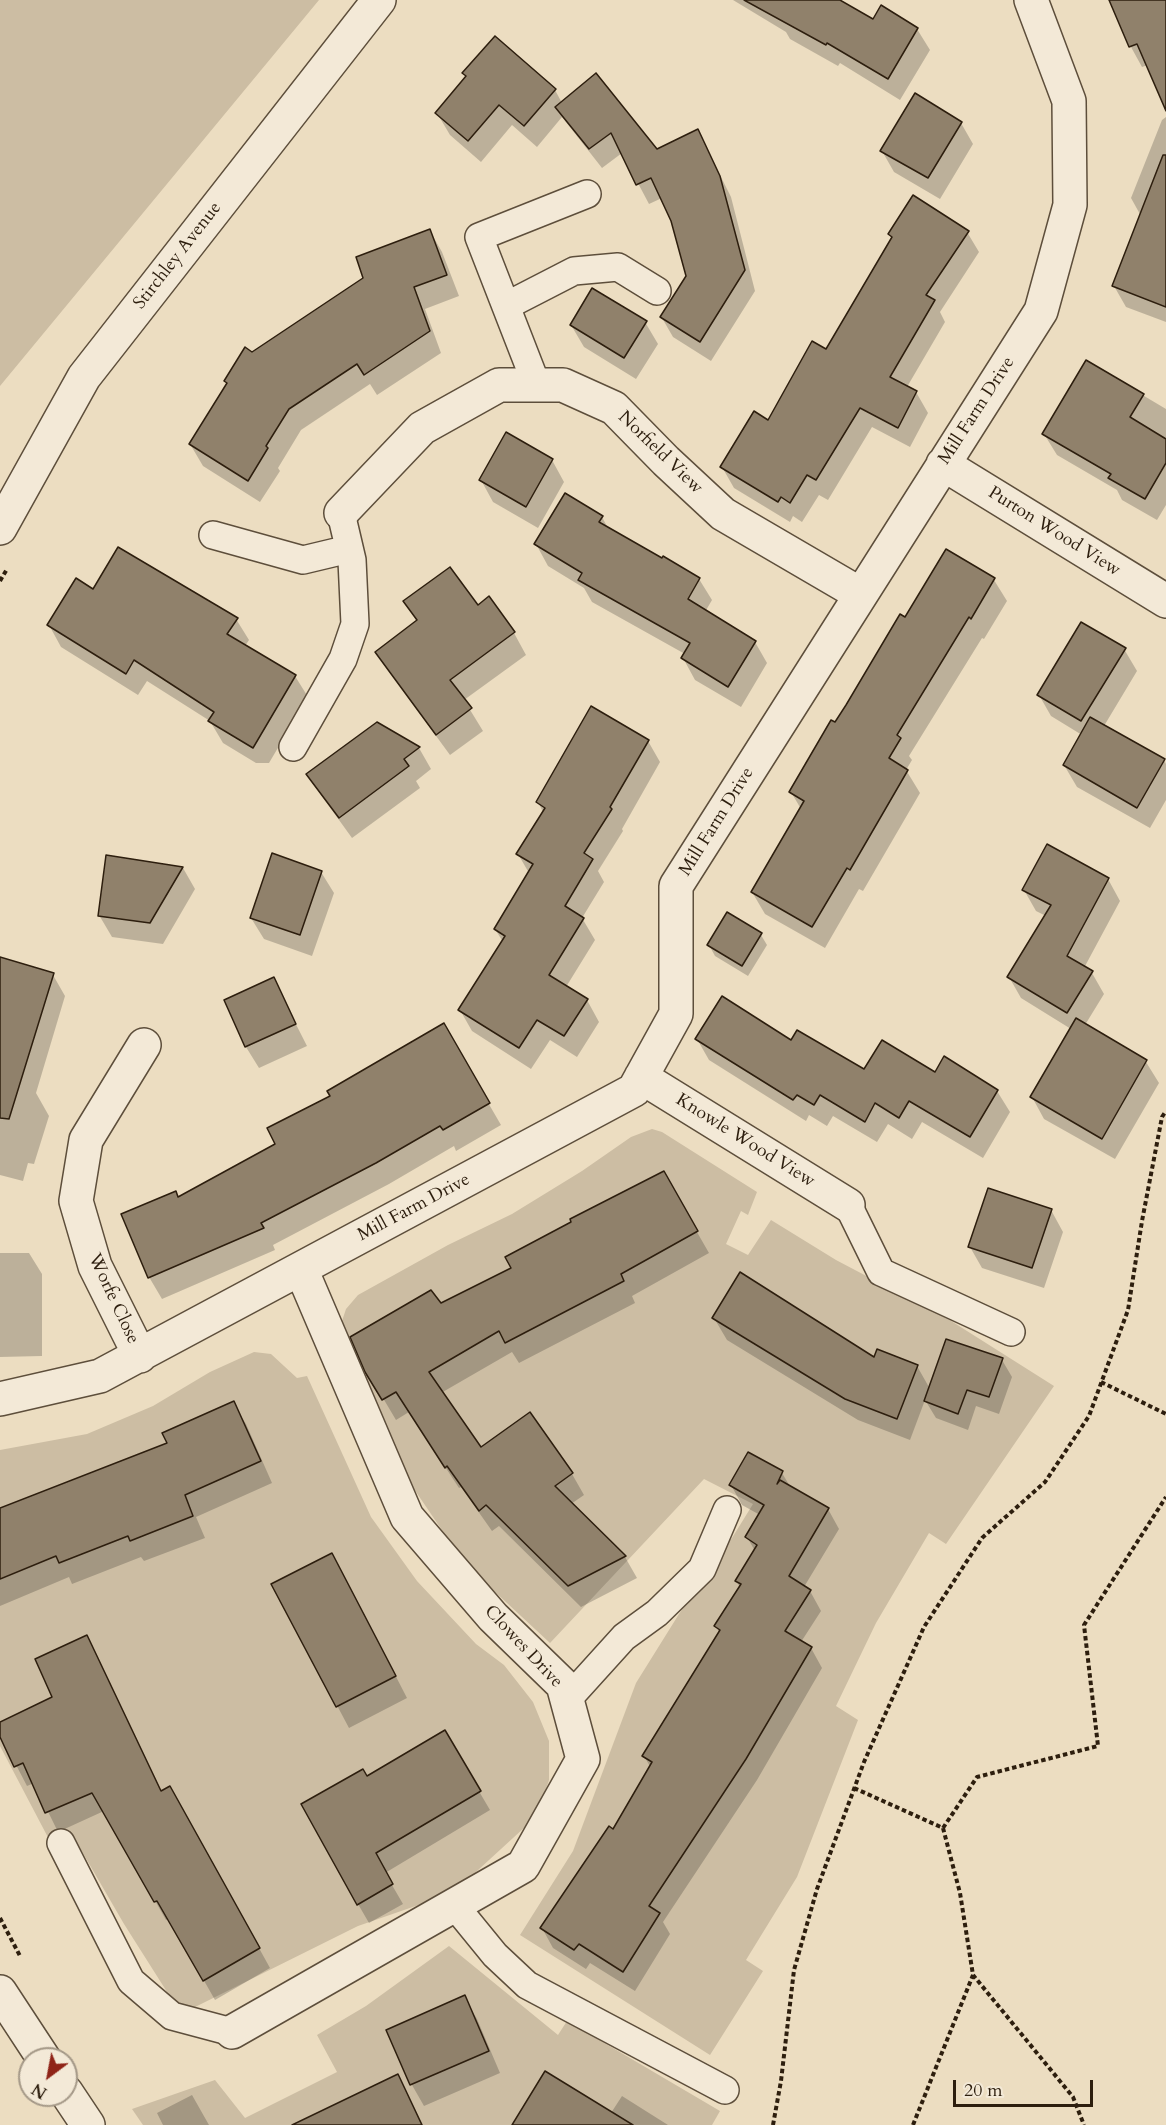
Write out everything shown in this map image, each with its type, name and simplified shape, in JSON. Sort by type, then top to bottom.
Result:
[{"type":"street","name":"Stirchley Avenue","points":[[0,528],[84,377],[379,0]]},
{"type":"street","name":"Mill Farm Drive","points":[[0,1399],[100,1376],[634,1090],[676,1014],[676,886],[1041,311],[1070,205],[1069,101],[1031,0]]},
{"type":"street","name":"Norfield View","points":[[341,513],[422,428],[499,386],[563,385],[614,408],[723,514],[860,594]]},
{"type":"street","name":"Purton Wood View","points":[[943,464],[1166,601]]},
{"type":"street","name":"Worfe Close","points":[[140,1356],[95,1266],[76,1201],[86,1140],[144,1045]]},
{"type":"street","name":"Knowle Wood View","points":[[641,1077],[848,1205]]},
{"type":"street","name":"Clowes Drive","points":[[232,2032],[523,1866],[583,1759],[563,1685],[493,1617],[407,1517],[302,1269]]},
{"type":"street","points":[[0,1992],[36,2047]]},
{"type":"street","points":[[76,2107],[88,2125]]},
{"type":"lane","points":[[537,386],[479,237],[587,194]]},
{"type":"lane","points":[[506,306],[574,271],[618,267],[657,291]]},
{"type":"lane","points":[[293,747],[343,659],[356,624],[350,549],[341,513]]},
{"type":"lane","points":[[213,536],[303,560],[350,549]]},
{"type":"lane","points":[[848,1205],[881,1272],[1011,1332]]},
{"type":"lane","points":[[567,1700],[624,1637],[657,1613],[702,1569],[727,1510]]},
{"type":"lane","points":[[61,1843],[132,1981],[172,2016],[232,2032]]},
{"type":"lane","points":[[454,1905],[495,1955],[527,1985],[725,2090]]},
{"type":"path","points":[[773,2125],[781,2081],[794,1970],[817,1889],[864,1762],[924,1627],[982,1538],[1045,1482],[1089,1416],[1128,1310],[1144,1209],[1162,1117],[1166,1111]]},
{"type":"path","points":[[1101,1382],[1166,1414]]},
{"type":"path","points":[[1084,2125],[1073,2097],[973,1974],[960,1893],[943,1828],[977,1777],[1098,1746],[1084,1625],[1166,1497]]},
{"type":"path","points":[[855,1788],[943,1828]]},
{"type":"path","points":[[913,2125],[973,1974]]},
{"type":"shaded area","points":[[0,0],[319,0],[0,386]]},
{"type":"shaded area","points":[[652,1129],[662,1132],[757,1192],[748,1215],[741,1211],[726,1244],[748,1255],[771,1220],[836,1260],[948,1319],[1054,1386],[946,1544],[929,1533],[876,1623],[836,1706],[858,1720],[797,1877],[746,1960],[763,1971],[710,2055],[520,1935],[573,1851],[636,1683],[753,1504],[704,1479],[550,1643],[465,1564],[414,1489],[340,1327],[346,1309],[358,1295],[448,1245],[512,1214],[582,1171],[631,1137]]},
{"type":"shaded area","points":[[254,1352],[271,1354],[297,1378],[307,1376],[371,1517],[417,1581],[476,1644],[504,1665],[533,1702],[549,1741],[549,1780],[537,1816],[453,1893],[358,1926],[181,2014],[124,1924],[73,1836],[52,1845],[0,1746],[0,1450],[87,1434],[153,1406],[210,1372]]},
{"type":"shaded area","points":[[449,1946],[558,2035],[567,2021],[720,2111],[712,2125],[143,2125],[132,2109],[215,2080],[245,2118],[337,2072],[317,2035],[366,2006]]},
{"type":"building","points":[[744,0],[840,0],[873,19],[881,5],[918,28],[888,79],[827,43],[826,45]]},
{"type":"building","points":[[1109,0],[1166,0],[1166,111],[1137,44],[1129,47]]},
{"type":"building","points":[[495,36],[556,89],[524,126],[499,105],[468,141],[435,113],[466,76],[462,73]]},
{"type":"building","points":[[596,73],[657,149],[698,129],[720,176],[745,270],[700,342],[660,317],[686,276],[671,221],[651,178],[636,185],[611,133],[589,149],[555,107]]},
{"type":"building","points":[[915,93],[962,122],[928,178],[880,151]]},
{"type":"building","points":[[1163,155],[1166,155],[1166,307],[1112,286]]},
{"type":"building","points":[[913,195],[969,231],[926,295],[935,300],[890,377],[917,391],[898,428],[860,408],[816,480],[807,475],[790,503],[781,497],[778,502],[720,467],[754,411],[768,420],[812,341],[826,349],[892,237],[888,234]]},
{"type":"building","points":[[430,229],[447,275],[414,287],[430,331],[364,375],[357,364],[289,409],[248,481],[189,444],[227,383],[224,381],[245,347],[252,352],[363,278],[356,257]]},
{"type":"building","points":[[592,288],[647,321],[624,358],[570,325]]},
{"type":"building","points":[[1086,360],[1144,394],[1130,417],[1166,439],[1166,463],[1145,499],[1108,478],[1111,474],[1042,434]]},
{"type":"building","points":[[506,432],[553,459],[526,507],[479,480]]},
{"type":"building","points":[[565,493],[603,516],[599,522],[700,578],[688,599],[756,641],[728,687],[681,658],[690,643],[578,580],[582,573],[534,544]]},
{"type":"building","points":[[118,547],[238,618],[227,634],[296,675],[253,748],[208,721],[214,712],[134,660],[126,674],[47,625],[76,578],[93,589]]},
{"type":"building","points":[[946,549],[995,578],[897,735],[901,738],[889,758],[908,770],[850,870],[847,868],[812,927],[751,892],[804,801],[789,792],[831,720],[835,722],[900,614],[905,617]]},
{"type":"building","points":[[450,567],[478,605],[489,596],[515,632],[450,680],[472,708],[436,735],[375,652],[417,620],[403,601]]},
{"type":"building","points":[[1081,622],[1126,648],[1081,721],[1037,695]]},
{"type":"building","points":[[591,706],[649,740],[610,807],[612,809],[584,853],[593,859],[565,906],[584,918],[549,975],[588,999],[564,1036],[537,1020],[519,1048],[458,1010],[505,936],[494,929],[533,864],[516,854],[545,808],[536,802]]},
{"type":"building","points":[[1090,717],[1165,759],[1137,808],[1063,765]]},
{"type":"building","points":[[377,722],[420,747],[404,759],[409,766],[339,818],[306,774]]},
{"type":"building","points":[[1047,844],[1109,878],[1067,956],[1093,971],[1067,1013],[1007,977],[1051,905],[1022,890]]},
{"type":"building","points":[[272,853],[322,871],[300,935],[250,918]]},
{"type":"building","points":[[106,855],[183,867],[150,923],[98,916]]},
{"type":"building","points":[[727,912],[762,933],[742,966],[707,945]]},
{"type":"building","points":[[0,957],[54,973],[9,1119],[0,1118]]},
{"type":"building","points":[[274,977],[296,1024],[245,1047],[224,1000]]},
{"type":"building","points":[[722,996],[791,1040],[797,1030],[864,1069],[882,1040],[935,1072],[944,1056],[998,1090],[970,1137],[909,1101],[899,1118],[875,1103],[865,1122],[820,1095],[814,1105],[797,1095],[793,1100],[695,1039]]},
{"type":"building","points":[[1076,1018],[1147,1060],[1102,1139],[1030,1097]]},
{"type":"building","points":[[444,1023],[490,1103],[443,1130],[440,1126],[376,1163],[261,1223],[264,1228],[148,1278],[121,1214],[176,1191],[178,1197],[275,1144],[267,1128],[330,1096],[327,1091]]},
{"type":"building","points":[[664,1171],[698,1231],[621,1274],[624,1281],[505,1343],[499,1331],[429,1372],[481,1447],[530,1412],[573,1473],[555,1486],[626,1556],[568,1586],[486,1505],[479,1511],[447,1466],[445,1468],[396,1392],[382,1400],[365,1372],[350,1337],[431,1290],[441,1303],[511,1268],[505,1257],[571,1222],[570,1219]]},
{"type":"building","points":[[988,1188],[1052,1209],[1032,1268],[968,1247]]},
{"type":"building","points":[[740,1272],[874,1357],[877,1349],[918,1365],[897,1419],[845,1399],[712,1318]]},
{"type":"building","points":[[946,1339],[1003,1358],[989,1397],[967,1390],[958,1414],[924,1401]]},
{"type":"building","points":[[234,1401],[261,1461],[185,1495],[193,1516],[130,1541],[128,1536],[59,1563],[56,1556],[0,1579],[0,1508],[167,1443],[162,1433]]},
{"type":"building","points":[[748,1452],[783,1471],[777,1484],[780,1480],[829,1508],[789,1576],[811,1590],[785,1631],[812,1647],[746,1759],[649,1906],[660,1913],[623,1972],[579,1944],[574,1950],[540,1928],[609,1826],[613,1829],[652,1762],[642,1756],[720,1630],[714,1626],[741,1584],[735,1581],[757,1545],[745,1537],[764,1505],[729,1485]]},
{"type":"building","points":[[332,1553],[396,1676],[336,1707],[271,1584]]},
{"type":"building","points":[[87,1635],[161,1791],[170,1786],[260,1948],[203,1981],[157,1901],[154,1902],[92,1793],[45,1813],[23,1763],[14,1767],[0,1737],[0,1722],[52,1697],[35,1659]]},
{"type":"building","points":[[445,1730],[481,1791],[376,1853],[393,1884],[357,1905],[301,1804],[363,1769],[367,1776]]},
{"type":"building","points":[[465,1995],[489,2051],[410,2085],[386,2030]]},
{"type":"building","points":[[545,2071],[633,2125],[512,2125]]},
{"type":"building","points":[[398,2074],[422,2125],[292,2125]]}]
